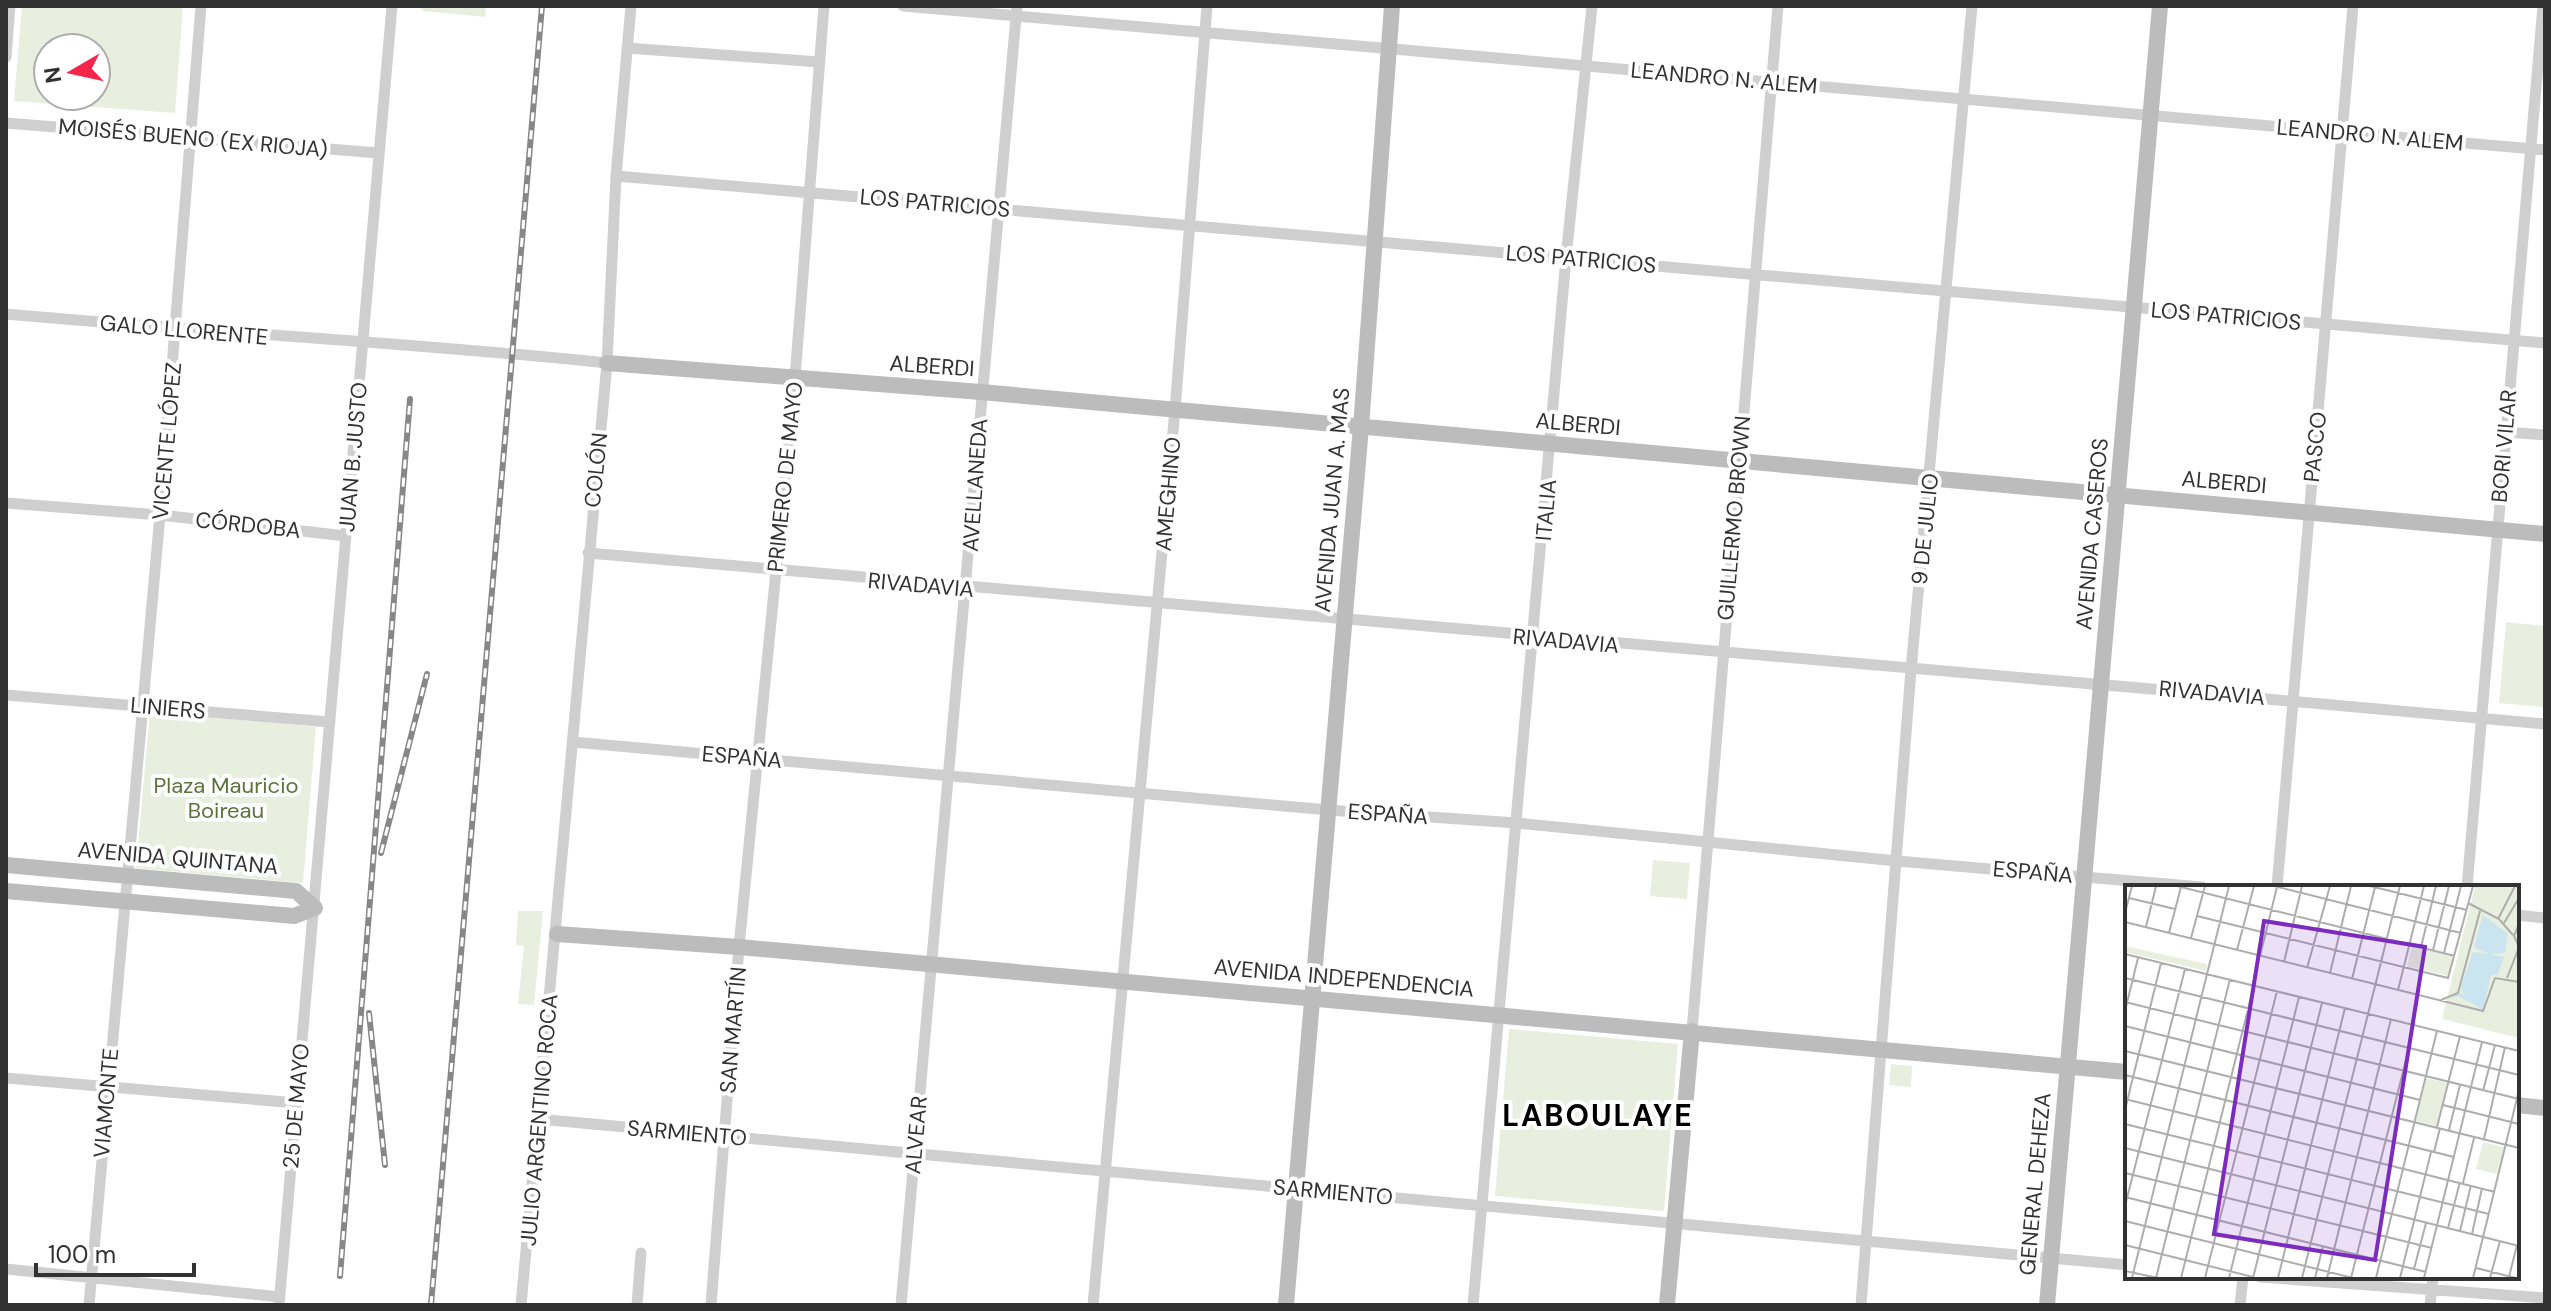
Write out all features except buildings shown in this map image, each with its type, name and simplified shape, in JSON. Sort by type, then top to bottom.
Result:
[{"type":"main road","name":"AVENIDA JUAN A. MAS","points":[[1286,1305],[1361,427],[1392,6]]},
{"type":"main road","name":"AVENIDA CASEROS","points":[[2068,1066],[2160,6]]},
{"type":"main road","name":"ALBERDI","points":[[607,363],[981,392],[2545,534]]},
{"type":"main road","name":"AVENIDA QUINTANA","points":[[6,865],[296,891],[315,908]]},
{"type":"main road","points":[[6,891],[294,916],[315,908]]},
{"type":"main road","name":"AVENIDA INDEPENDENCIA","points":[[557,934],[1312,997],[1692,1031],[1882,1052],[2125,1072]]},
{"type":"main road","points":[[1667,1305],[1692,1031]]},
{"type":"main road","name":"GENERAL DEHEZA","points":[[2047,1305],[2068,1066]]},
{"type":"main road","points":[[2519,1105],[2545,1108]]},
{"type":"street","points":[[6,57],[10,6]]},
{"type":"street","name":"VICENTE LÓPEZ","points":[[128,877],[201,6]]},
{"type":"street","name":"JUAN B. JUSTO","points":[[315,908],[392,6]]},
{"type":"street","name":"COLÓN","points":[[557,934],[607,363],[616,176],[631,6]]},
{"type":"street","name":"PRIMERO DE MAYO","points":[[739,947],[760,759],[795,378],[824,6]]},
{"type":"street","name":"LEANDRO N. ALEM","points":[[903,6],[1016,11],[1389,49],[2545,150]]},
{"type":"street","name":"AMEGHINO","points":[[1093,1305],[1158,607],[1207,6]]},
{"type":"street","name":"ITALIA","points":[[1473,1305],[1535,639],[1566,258],[1592,6]]},
{"type":"street","name":"GUILLERMO BROWN","points":[[1692,1031],[1778,6]]},
{"type":"street","name":"9 DE JULIO","points":[[1861,1305],[1911,670],[1972,6]]},
{"type":"street","name":"PASCO","points":[[2277,885],[2353,6]]},
{"type":"street","name":"BORI VILAR","points":[[2467,885],[2543,6]]},
{"type":"street","name":"AVELLANEDA","points":[[933,965],[1016,11]]},
{"type":"street","points":[[627,48],[819,62]]},
{"type":"street","name":"MOISÉS BUENO (EX RIOJA)","points":[[6,123],[379,153]]},
{"type":"street","name":"LOS PATRICIOS","points":[[616,176],[2545,343]]},
{"type":"street","name":"GALO LLORENTE","points":[[6,314],[362,344],[500,351],[607,363]]},
{"type":"street","points":[[2507,432],[2545,435]]},
{"type":"street","name":"CÓRDOBA","points":[[6,503],[160,515],[346,536]]},
{"type":"street","name":"RIVADAVIA","points":[[588,553],[1158,607],[1723,655],[2100,683],[2545,724]]},
{"type":"street","name":"LINIERS","points":[[6,695],[330,722]]},
{"type":"street","name":"ESPAÑA","points":[[573,742],[1328,810],[1517,823],[2178,885]]},
{"type":"street","name":"VIAMONTE","points":[[89,1305],[128,877]]},
{"type":"street","name":"25 DE MAYO","points":[[280,1301],[315,908]]},
{"type":"street","points":[[2519,915],[2545,918]]},
{"type":"street","name":"JULIO ARGENTINO ROCA","points":[[521,1305],[557,934]]},
{"type":"street","name":"SAN MARTÍN","points":[[711,1305],[739,947]]},
{"type":"street","name":"ALVEAR","points":[[901,1305],[933,965]]},
{"type":"street","points":[[6,1078],[296,1103]]},
{"type":"street","name":"SARMIENTO","points":[[538,1119],[1676,1221],[2125,1265]]},
{"type":"street","points":[[637,1305],[641,1253]]},
{"type":"street","points":[[6,1269],[280,1301]]},
{"type":"street","points":[[2240,1305],[2243,1279]]},
{"type":"street","points":[[2285,1279],[2545,1298]]},
{"type":"street","points":[[2430,1305],[2433,1279]]},
{"type":"green space","points":[[22,6],[183,6],[175,113],[112,108],[112,32],[32,32],[32,102],[14,101]]},
{"type":"green space","points":[[422,6],[486,6],[485,17],[422,11]]},
{"type":"green space","points":[[2506,622],[2545,626],[2545,707],[2499,703]]},
{"type":"green space","name":"Plaza Mauricio Boireau","points":[[150,711],[316,727],[303,883],[136,868]]},
{"type":"green space","points":[[1653,860],[1690,863],[1687,899],[1650,896]]},
{"type":"green space","points":[[518,911],[543,911],[534,1005],[518,1004],[524,946],[516,945]]},
{"type":"green space","points":[[1509,1029],[1678,1044],[1664,1211],[1495,1196]]},
{"type":"green space","points":[[1891,1064],[1912,1066],[1911,1087],[1889,1085]]},
{"type":"railway","points":[[431,1305],[542,6]]},
{"type":"railway","points":[[340,1276],[410,399]]},
{"type":"railway","points":[[381,853],[427,674]]},
{"type":"railway","points":[[369,1013],[385,1165]]},
{"type":"district","name":"LABOULAYE","points":[[1598,1115]]}]
